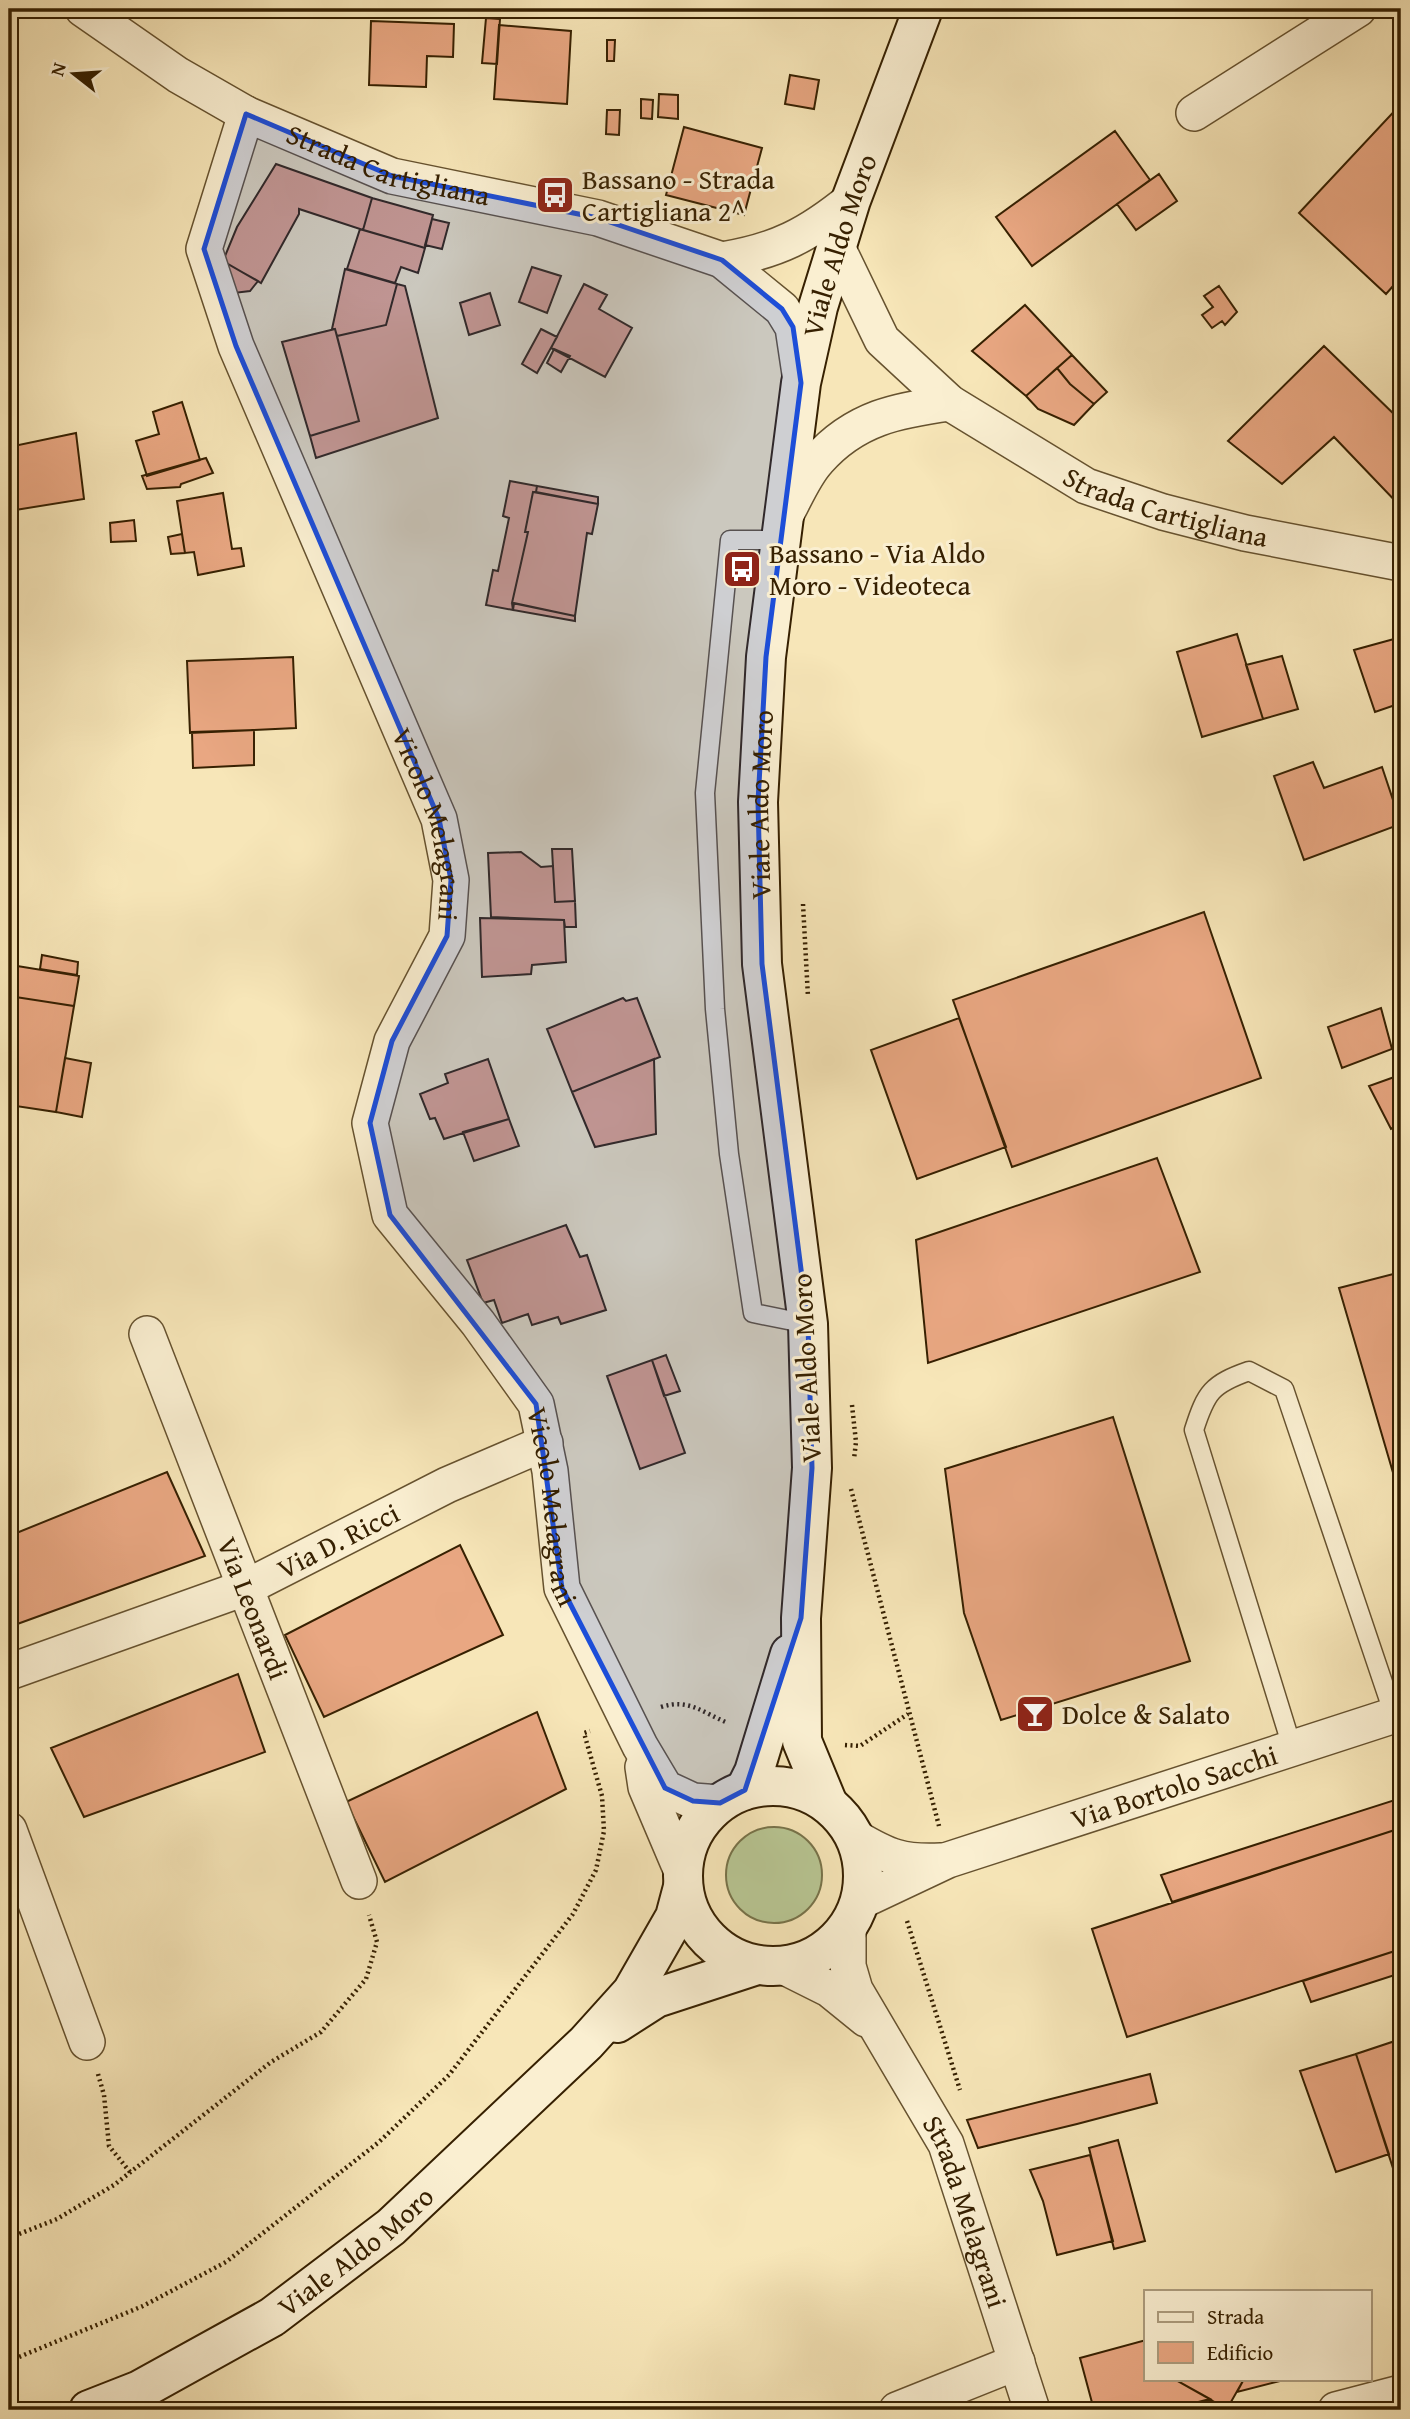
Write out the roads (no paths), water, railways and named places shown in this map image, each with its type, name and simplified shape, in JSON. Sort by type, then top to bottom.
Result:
[{"type":"main road","name":"Viale Aldo Moro","points":[[586,2043],[656,1998],[820,1953],[836,1941],[854,1914],[864,1881],[856,1838],[828,1804],[802,1741],[801,1618],[812,1468],[808,1324],[762,964],[758,802],[766,657],[801,383],[818,307],[851,200],[923,9]]},
{"type":"main road","name":"Viale Aldo Moro","points":[[89,2410],[140,2390],[272,2317],[391,2227],[586,2043],[632,1992],[675,1917],[688,1847],[701,1822],[733,1797],[754,1772],[801,1618]]},
{"type":"main road","name":"Viale Aldo Moro","points":[[733,1797],[774,1786],[803,1790],[828,1804]]},
{"type":"main road","points":[[683,1880],[689,1909],[708,1938],[735,1958],[770,1966]]},
{"type":"street","name":"Strada Cartigliana","points":[[83,9],[178,75],[246,114],[391,176],[598,218],[722,260],[782,309],[793,327],[801,383]]},
{"type":"street","points":[[1194,113],[1358,9]]},
{"type":"street","name":"Vicolo Melagrani","points":[[246,114],[204,249],[241,358],[439,819],[451,880],[447,936],[391,1041],[370,1124],[390,1215],[478,1323],[536,1404],[545,1443],[562,1588],[633,1732],[665,1788],[693,1801],[733,1797]]},
{"type":"street","name":"Strada Cartigliana","points":[[722,260],[759,254],[800,238],[851,200]]},
{"type":"street","name":"Strada Cartigliana","points":[[837,247],[882,340],[950,403],[1086,486],[1163,512],[1222,527],[1401,563]]},
{"type":"street","points":[[783,529],[816,461],[838,441],[896,410],[950,403]]},
{"type":"street","name":"Via Leonardi","points":[[148,1334],[359,1881]]},
{"type":"street","name":"Via D. Ricci","points":[[9,1672],[247,1587],[447,1485],[545,1443]]},
{"type":"street","name":"Via Bortolo Sacchi","points":[[854,1914],[948,1860],[1397,1714]]},
{"type":"street","name":"Vicolo Melagrani","points":[[633,1732],[646,1787],[683,1880]]},
{"type":"street","points":[[9,1830],[87,2042]]},
{"type":"street","name":"Via Bortolo Sacchi","points":[[856,1838],[885,1855],[912,1863],[948,1860]]},
{"type":"street","name":"Strada Melagrani","points":[[854,1914],[848,1966],[855,1990],[946,2144],[1032,2410]]},
{"type":"street","name":"Strada Melagrani","points":[[770,1966],[829,1989],[875,2026]]},
{"type":"street","points":[[897,2410],[1017,2362]]},
{"type":"street","points":[[1336,2410],[1401,2393]]},
{"type":"lane","points":[[783,529],[730,540],[705,793],[715,1009],[729,1154],[753,1312],[808,1324]]},
{"type":"lane","points":[[1292,1747],[1195,1430],[1202,1406],[1219,1382],[1250,1371],[1284,1389],[1397,1714]]},
{"type":"place","name":"Bassano - Strada Cartigliana 2^","points":[[555,195]]},
{"type":"place","name":"Bassano - Via Aldo Moro - Videoteca","points":[[742,569]]},
{"type":"place","name":"Dolce & Salato","points":[[1035,1714]]}]
